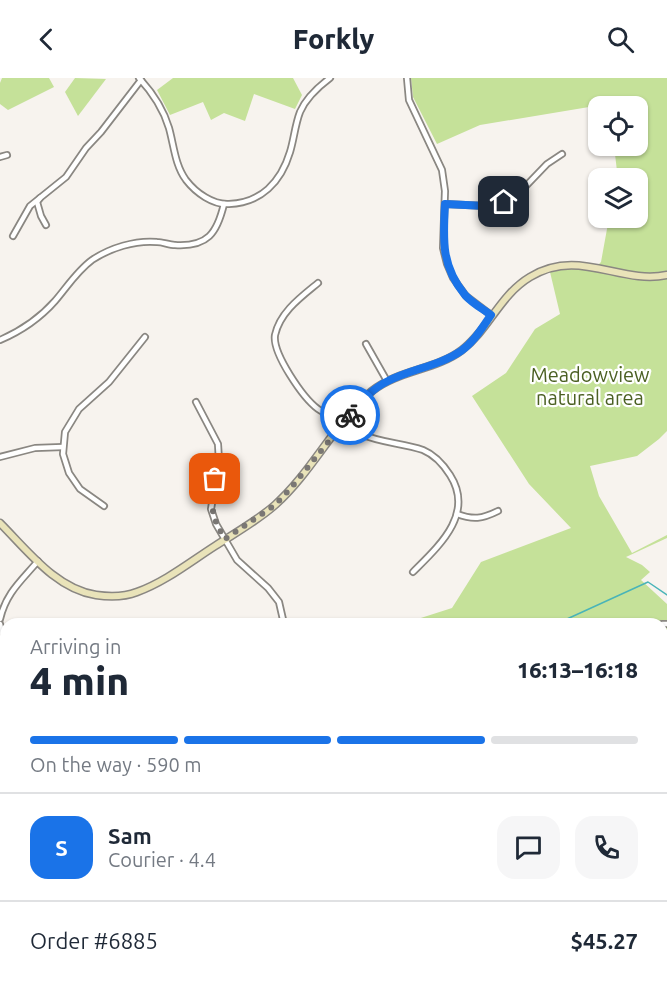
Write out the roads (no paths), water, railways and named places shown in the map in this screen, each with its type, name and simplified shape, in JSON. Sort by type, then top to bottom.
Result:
[{"type":"street","points":[[13,236],[30,206],[66,177],[140,79],[162,108],[178,163],[187,181],[203,196],[224,204],[239,204],[261,196],[272,187],[282,172],[290,152],[300,112],[308,99],[330,78]]},
{"type":"street","points":[[407,78],[409,100],[442,170],[445,204],[443,248],[447,264],[453,278],[466,296],[491,315]]},
{"type":"street","points":[[0,157],[7,154]]},
{"type":"street","points":[[445,204],[486,206],[507,201],[523,189],[547,164],[562,154]]},
{"type":"street","points":[[42,196],[37,202],[46,225]]},
{"type":"street","points":[[0,340],[35,320],[91,261],[111,249],[135,243],[156,242],[175,245],[196,244],[203,241],[212,235],[220,223],[224,204]]},
{"type":"street","points":[[0,523],[60,580],[77,590],[114,597],[136,592],[161,581],[275,505],[357,406],[387,381],[435,364],[461,351],[476,338],[508,294],[530,277],[552,267],[587,265],[630,274],[660,277],[667,275]]},
{"type":"street","points":[[318,284],[297,301],[282,318],[275,336],[276,350],[287,371],[316,408],[362,434],[426,451],[442,463],[452,478],[458,497],[457,514],[451,529],[413,572]]},
{"type":"street","points":[[104,506],[80,489],[69,473],[63,454],[65,432],[79,409],[109,382],[145,337]]},
{"type":"street","points":[[366,344],[387,381]]},
{"type":"street","points":[[196,402],[218,444],[219,461],[211,509],[216,524],[237,560],[268,588],[279,602],[283,618]]},
{"type":"street","points":[[0,457],[35,448],[63,447]]},
{"type":"street","points":[[457,514],[471,519],[483,518],[498,511]]},
{"type":"street","points":[[1,618],[3,604],[12,589],[39,561]]},
{"type":"waterway","points":[[569,618],[648,582],[667,595]]},
{"type":"park label","name":"Meadowview natural area","points":[[590,386]]}]
